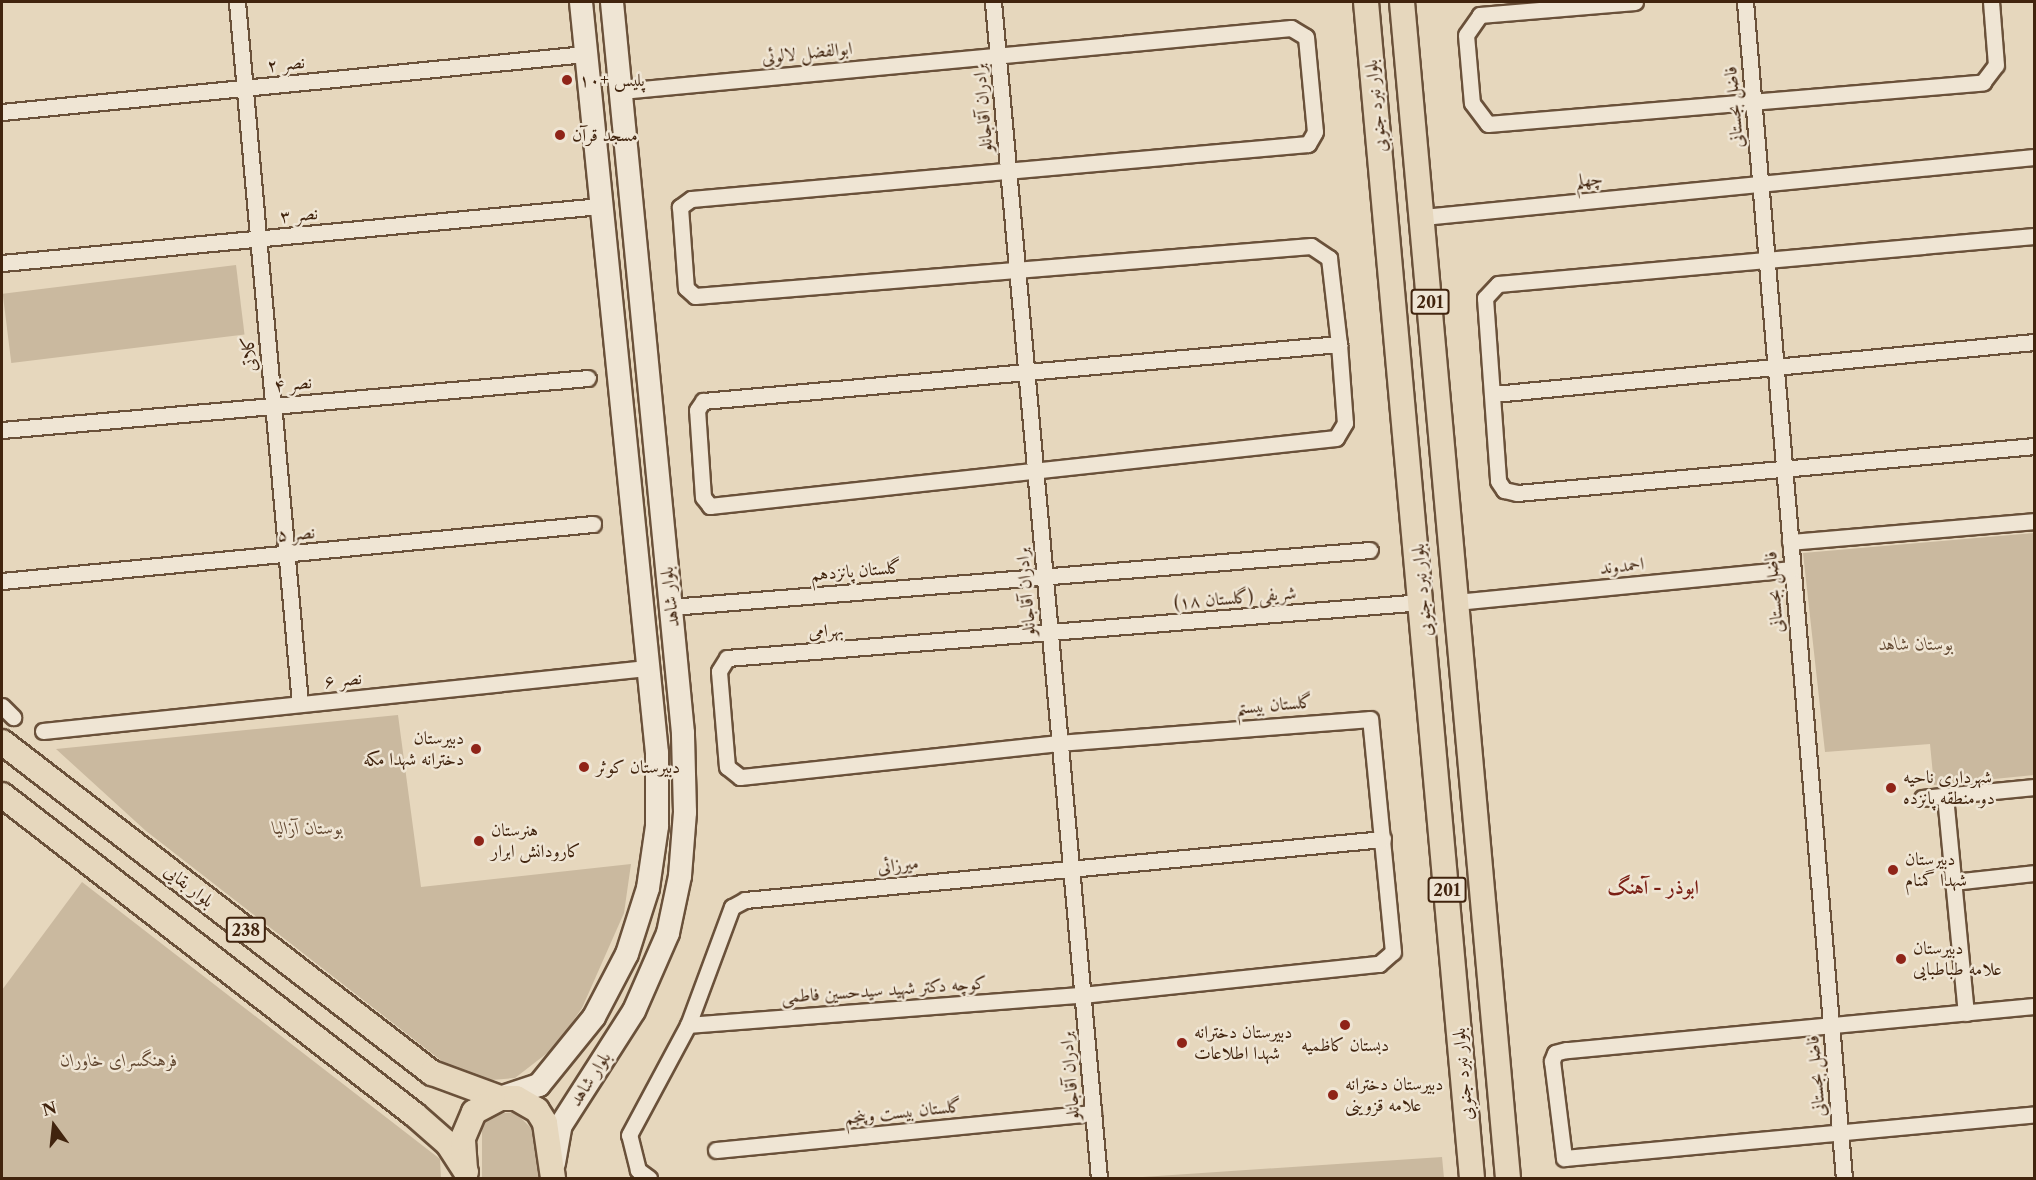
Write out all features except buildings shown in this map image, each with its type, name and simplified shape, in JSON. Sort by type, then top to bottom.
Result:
[{"type":"main road","name":"بلوار شاهد","points":[[500,1098],[539,1085],[567,1056],[627,954],[648,888],[657,826],[657,753],[581,2]]},
{"type":"main road","name":"بلوار شاهد","points":[[556,1174],[561,1125],[634,1011],[668,933],[680,876],[685,812],[671,607],[612,2]]},
{"type":"main road","name":"بلوار نبرد جنوبی","points":[[1366,2],[1423,602],[1472,1179]]},
{"type":"main road","name":"بلوار نبرد جنوبی","points":[[1402,2],[1508,1179]]},
{"type":"main road","points":[[601,206],[632,203]]},
{"type":"main road","points":[[647,668],[676,664]]},
{"type":"main road","name":"بلوار بقایی","points":[[2,742],[432,1073],[465,1090],[500,1098],[516,1098],[537,1110],[556,1174]]},
{"type":"main road","name":"238","points":[[2,795],[415,1115],[448,1144],[467,1176]]},
{"type":"main road","points":[[467,1176],[467,1124],[474,1112],[500,1098]]},
{"type":"street","name":"کلاتی","points":[[237,2],[300,704]]},
{"type":"street","name":"برادران آقاجانلو","points":[[993,2],[1099,1179]]},
{"type":"street","points":[[1635,2],[1480,15],[1466,35],[1472,103],[1488,124],[1983,82],[1996,65],[1991,2]]},
{"type":"street","name":"فاضل بجستانی","points":[[1745,2],[1845,1179]]},
{"type":"street","name":"ابوالفضل لالوئی","points":[[621,91],[998,54],[1301,30],[1315,141],[1008,172]]},
{"type":"street","name":"نصر ۲","points":[[2,112],[575,55]]},
{"type":"street","name":"چهلم","points":[[1423,217],[1760,182],[2034,157]]},
{"type":"street","points":[[1008,172],[685,201],[680,207],[688,294],[1311,246],[1323,249],[1329,258],[1339,344],[1343,432],[1336,438],[1035,472],[705,503],[699,404],[1339,344]]},
{"type":"street","name":"نصر ۳","points":[[2,263],[601,206]]},
{"type":"street","points":[[2034,236],[1498,284],[1485,298],[1494,394],[1498,481],[1504,490],[2034,446]]},
{"type":"street","points":[[1494,394],[2034,342]]},
{"type":"street","name":"نصر ۴","points":[[2,430],[588,378]]},
{"type":"street","points":[[1790,542],[2034,521]]},
{"type":"street","name":"نصر ۵","points":[[2,581],[593,524]]},
{"type":"street","name":"گلستان پانزدهم","points":[[671,607],[1044,574],[1370,550]]},
{"type":"street","name":"احمدوند","points":[[1456,602],[1792,569]]},
{"type":"street","name":"شریفی (گلستان ۱۸)","points":[[1050,633],[1423,602]]},
{"type":"street","name":"بهرامی","points":[[1050,633],[727,658],[719,671],[732,775],[1059,743]]},
{"type":"street","name":"نصر ۶","points":[[43,730],[647,668]]},
{"type":"street","points":[[2,706],[13,717]]},
{"type":"street","name":"گلستان بیستم","points":[[1059,743],[1363,716],[1373,728],[1383,839]]},
{"type":"street","points":[[1922,798],[2034,787]]},
{"type":"street","points":[[1945,796],[1966,1013]]},
{"type":"street","name":"میرزائی","points":[[688,1025],[732,908],[746,900],[1383,839]]},
{"type":"street","name":"کوچه دکتر شهید سیدحسین فاطمی","points":[[688,1025],[1082,994],[1379,964],[1393,952],[1383,839]]},
{"type":"street","points":[[1953,882],[2034,873]]},
{"type":"street","points":[[2034,1006],[1555,1053],[1559,1150],[1564,1158],[2034,1114]]},
{"type":"street","points":[[649,1179],[638,1170],[629,1135],[688,1025]]},
{"type":"street","name":"گلستان بیست وپنجم","points":[[716,1150],[1093,1113]]},
{"type":"green space","points":[[236,265],[245,334],[11,363],[3,294]]},
{"type":"green space","name":"بوستان شاهد","points":[[2034,533],[2034,775],[1934,785],[1930,744],[1825,752],[1803,553]]},
{"type":"green space","name":"بوستان آزالیا","points":[[398,715],[421,887],[631,864],[624,913],[582,1008],[555,1047],[515,1078],[491,1080],[452,1069],[146,831],[56,749]]},
{"type":"green space","name":"فرهنگسرای خاوران","points":[[82,882],[440,1159],[441,1178],[2,1178],[2,990]]},
{"type":"green space","points":[[515,1112],[533,1130],[539,1178],[482,1178],[482,1125],[495,1114]]},
{"type":"green space","points":[[1442,1157],[1444,1178],[1128,1178]]},
{"type":"place","name":"پلیس +۱۰","points":[[567,80]]},
{"type":"place","name":"مسجد قرآن","points":[[560,135]]},
{"type":"place","name":"دبیرستان دخترانه شهدا مکه","points":[[476,749]]},
{"type":"place","name":"دبیرستان کوثر","points":[[584,767]]},
{"type":"place","name":"شهرداری ناحیه دو منطقه پانزده","points":[[1891,788]]},
{"type":"place","name":"هنرستان کارودانش ابرار","points":[[479,841]]},
{"type":"place","name":"دبیرستان شهدا گمنام","points":[[1893,870]]},
{"type":"place","name":"دبیرستان علامه طباطبایی","points":[[1901,959]]},
{"type":"place","name":"دبستان کاظمیه","points":[[1345,1025]]},
{"type":"place","name":"دبیرستان دخترانه شهدا اطلاعات","points":[[1182,1043]]},
{"type":"place","name":"دبیرستان دخترانه علامه قزوینی","points":[[1333,1095]]},
{"type":"district","name":"ابوذر - آهنگ","points":[[1653,887]]}]
